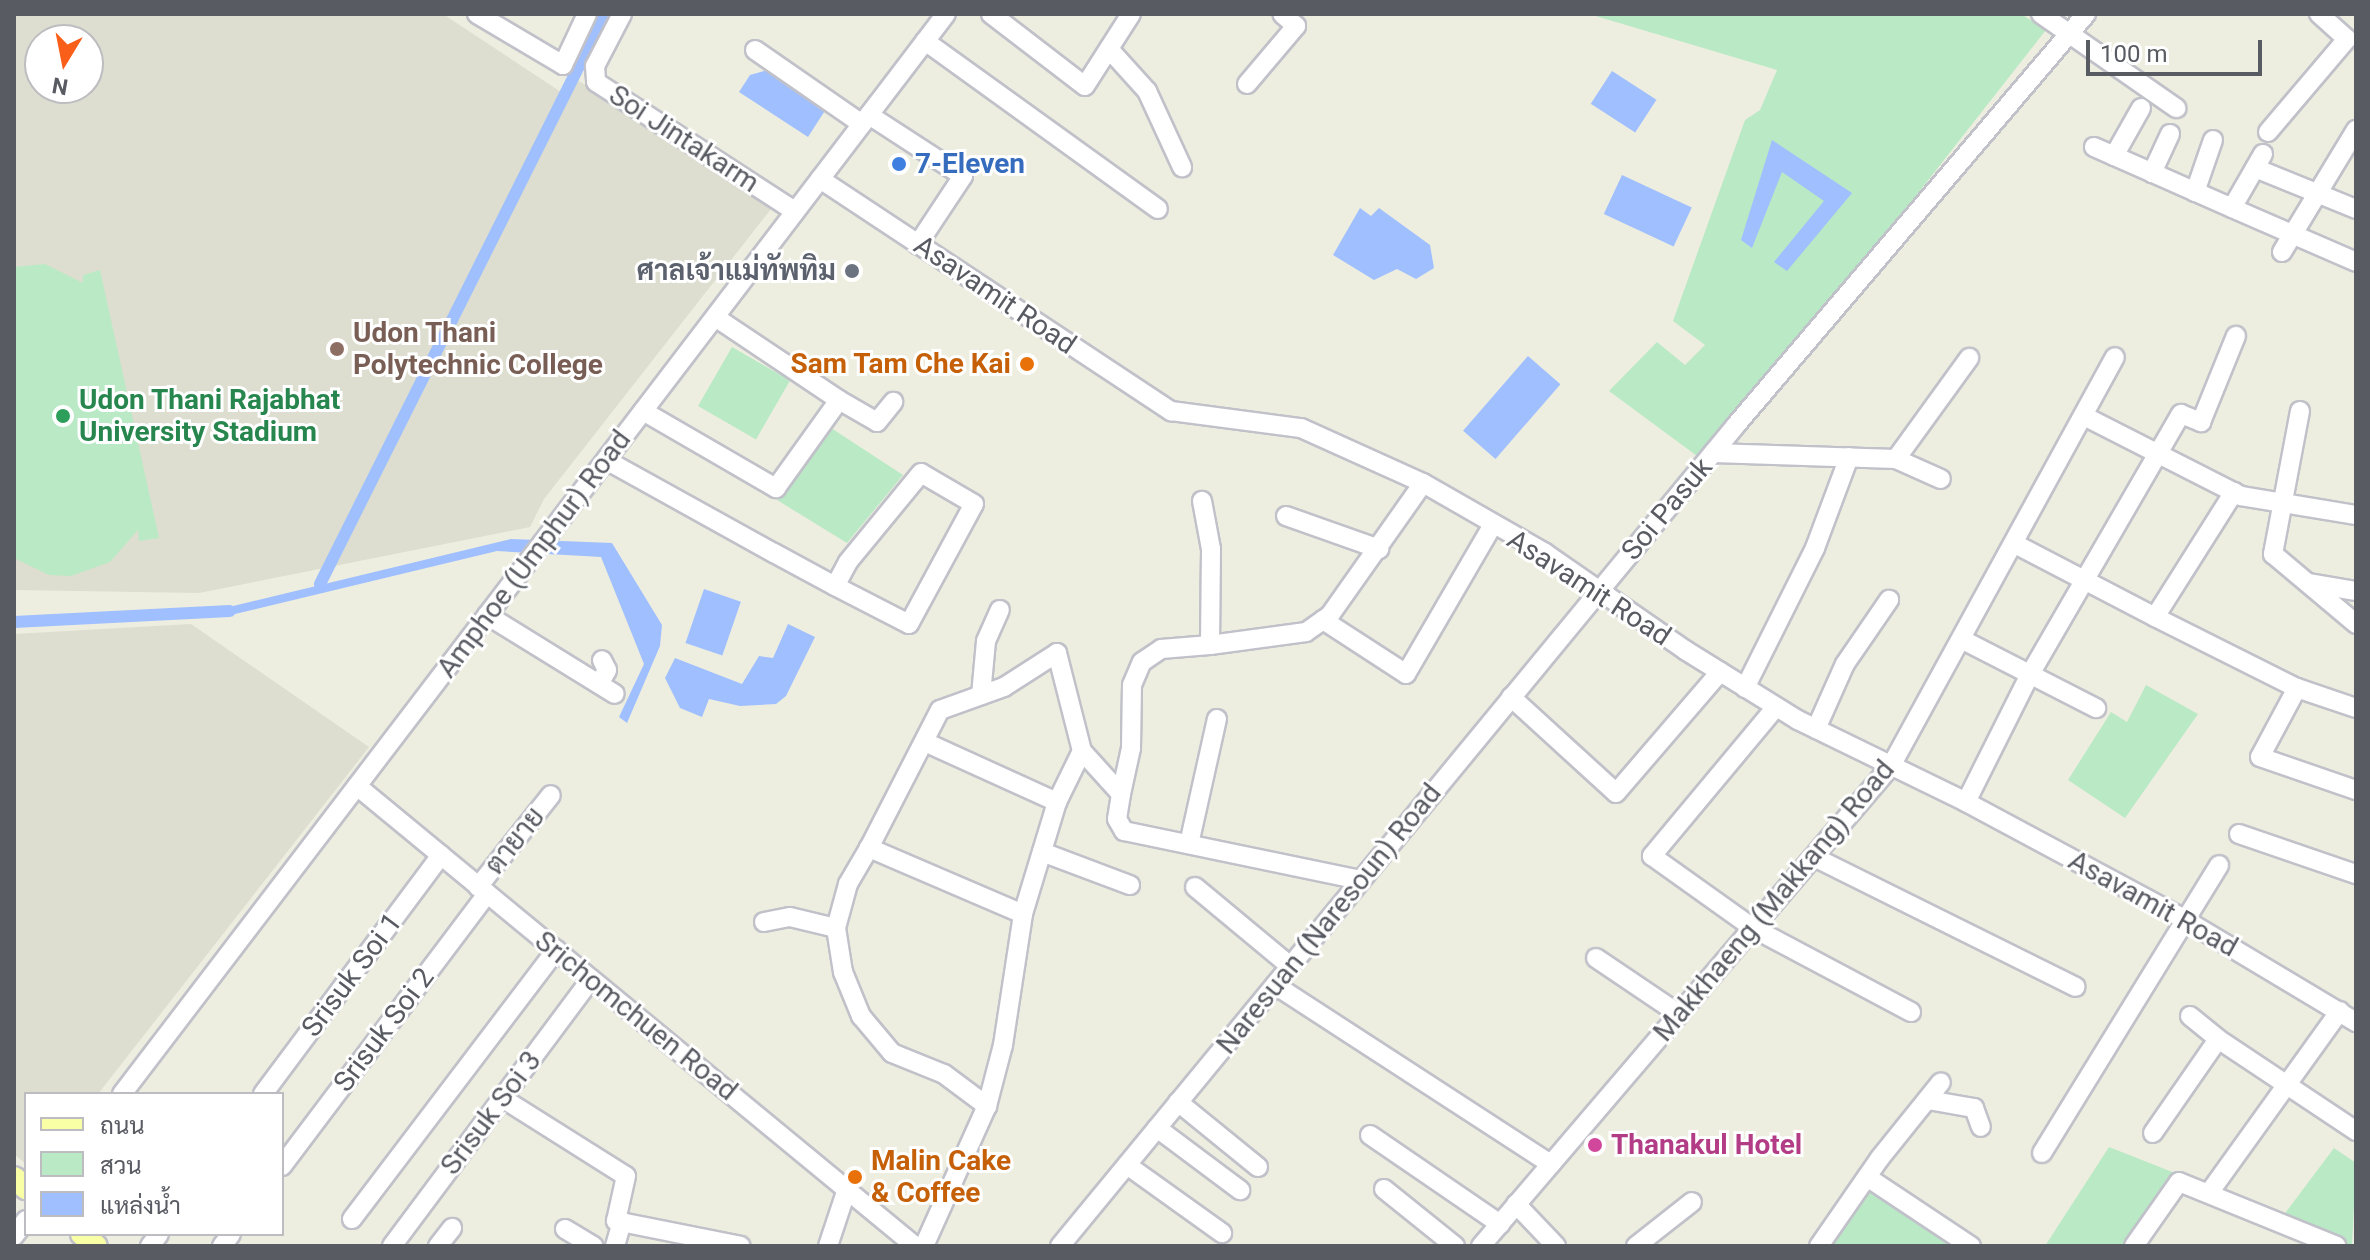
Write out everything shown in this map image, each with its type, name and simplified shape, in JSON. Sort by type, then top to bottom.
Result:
[{"type":"street","points":[[477,14],[563,65],[587,14]]},
{"type":"street","name":"Soi Jintakarm","points":[[622,14],[595,66],[596,82],[795,211]]},
{"type":"street","name":"Amphoe (Umphur) Road","points":[[124,1092],[946,14]]},
{"type":"street","points":[[991,14],[1085,86],[1131,14]]},
{"type":"street","points":[[1247,84],[1296,26],[1282,14]]},
{"type":"street","points":[[2041,14],[2176,108]]},
{"type":"street","name":"Soi Pasuk","points":[[1598,592],[2068,31],[2086,14]]},
{"type":"street","points":[[2268,132],[2351,42],[2319,14]]},
{"type":"street","points":[[925,41],[1158,209]]},
{"type":"street","points":[[1109,49],[1147,91],[1182,167]]},
{"type":"street","points":[[755,50],[963,176],[918,244]]},
{"type":"street","points":[[2114,156],[2141,108]]},
{"type":"street","points":[[2282,252],[2316,189],[2356,130]]},
{"type":"street","points":[[2152,173],[2170,134]]},
{"type":"street","points":[[2195,192],[2213,140]]},
{"type":"street","points":[[2094,147],[2356,262]]},
{"type":"street","points":[[2232,208],[2259,161],[2356,209]]},
{"type":"street","name":"Asavamit Road","points":[[820,179],[1171,411],[1301,428],[1423,483],[1492,526],[1545,553],[1598,592],[1776,707],[1966,802],[2182,918],[2352,1018]]},
{"type":"street","points":[[715,317],[877,422],[893,402]]},
{"type":"street","points":[[1966,802],[2029,676],[2181,414],[2201,422],[2236,336]]},
{"type":"street","name":"Makkhaeng (Makkang) Road","points":[[1481,1246],[1891,766],[2086,417],[2115,357]]},
{"type":"street","points":[[1896,459],[1969,358]]},
{"type":"street","points":[[643,411],[776,488],[839,400]]},
{"type":"street","points":[[2300,411],[2273,554],[2356,624]]},
{"type":"street","points":[[2086,417],[2234,492],[2356,515]]},
{"type":"street","points":[[1713,453],[1896,459],[1941,479]]},
{"type":"street","points":[[1745,688],[1815,548],[1849,457]]},
{"type":"street","points":[[606,460],[835,586],[909,624],[974,504],[921,473],[848,562],[835,586]]},
{"type":"street","points":[[1361,880],[1124,831],[1117,819],[1131,748],[1132,685],[1142,662],[1161,649],[1306,632],[1323,620],[1379,549],[1423,483]]},
{"type":"street","points":[[2155,617],[2234,492]]},
{"type":"street","points":[[1202,501],[1211,549],[1210,645]]},
{"type":"street","points":[[1286,516],[1379,549]]},
{"type":"street","points":[[1323,620],[1406,674],[1492,526]]},
{"type":"street","points":[[2015,544],[2297,688],[2356,708]]},
{"type":"street","points":[[2307,583],[2356,591]]},
{"type":"street","name":"Naresuan (Naresoun) Road","points":[[1060,1246],[1598,592]]},
{"type":"street","points":[[1816,729],[1845,664],[1889,600]]},
{"type":"street","points":[[981,695],[986,641],[1000,610]]},
{"type":"street","points":[[487,615],[607,689],[607,670],[602,660]]},
{"type":"street","points":[[1961,639],[2096,708]]},
{"type":"street","points":[[987,1106],[944,1074],[892,1053],[861,1016],[843,972],[836,928],[848,884],[927,743],[940,710],[981,695],[1057,653],[1082,751],[1121,794]]},
{"type":"street","points":[[1511,697],[1616,793],[1720,672]]},
{"type":"street","points":[[2297,688],[2260,757],[2356,790]]},
{"type":"street","points":[[1776,707],[1652,856],[1753,928],[1911,1012]]},
{"type":"street","points":[[1189,844],[1217,719]]},
{"type":"street","points":[[927,743],[1057,802]]},
{"type":"street","points":[[924,1246],[987,1106],[1003,1045],[1023,914],[1057,802],[1082,751]]},
{"type":"street","name":"Srichomchuen Road","points":[[357,786],[915,1246]]},
{"type":"street","name":"ตายาย","points":[[483,890],[551,795]]},
{"type":"street","points":[[2239,834],[2356,874]]},
{"type":"street","points":[[869,848],[1023,914]]},
{"type":"street","points":[[1042,852],[1130,885]]},
{"type":"street","name":"Srisuk Soi 1","points":[[264,1092],[441,855]]},
{"type":"street","points":[[1814,857],[2076,987]]},
{"type":"street","points":[[2042,1153],[2182,918],[2219,865]]},
{"type":"street","points":[[1195,887],[1290,966]]},
{"type":"street","name":"Srisuk Soi 2","points":[[284,1163],[483,890]]},
{"type":"street","points":[[764,922],[790,917],[836,928]]},
{"type":"street","points":[[352,1219],[556,950]]},
{"type":"street","points":[[1596,958],[1679,1014]]},
{"type":"street","name":"Srisuk Soi 3","points":[[392,1246],[591,979]]},
{"type":"street","points":[[1275,985],[1551,1164]]},
{"type":"street","points":[[2190,1016],[2218,1039],[2356,1131]]},
{"type":"street","points":[[2209,1193],[2283,1084],[2352,1018]]},
{"type":"street","points":[[2153,1133],[2218,1039]]},
{"type":"street","points":[[1819,1246],[1867,1177],[1941,1082]]},
{"type":"street","points":[[502,1098],[626,1176],[616,1221],[741,1246]]},
{"type":"street","points":[[1928,1100],[1974,1108],[1981,1127]]},
{"type":"street","points":[[1178,1102],[1258,1167]]},
{"type":"street","points":[[1157,1128],[1240,1190]]},
{"type":"street","points":[[1370,1135],[1500,1224]]},
{"type":"street","points":[[1127,1165],[1222,1233]]},
{"type":"street","points":[[1867,1177],[1971,1246]]},
{"type":"street","points":[[2134,1246],[2179,1182],[2337,1246]]},
{"type":"street","points":[[828,1246],[847,1189]]},
{"type":"street","points":[[1384,1189],[1455,1246]]},
{"type":"street","points":[[1636,1246],[1692,1202]]},
{"type":"street","points":[[1516,1204],[1556,1246]]},
{"type":"street","points":[[615,1246],[622,1222]]},
{"type":"street","points":[[438,1246],[452,1228]]},
{"type":"street","points":[[565,1229],[593,1246]]},
{"type":"shaded area","name":"Udon Thani Polytechnic College","points":[[443,14],[561,92],[572,77],[778,200],[544,499],[530,527],[199,593],[14,590],[14,15]]},
{"type":"shaded area","points":[[191,624],[369,747],[100,1092],[24,1092],[24,1162],[14,1154],[14,634]]},
{"type":"green space","points":[[1589,14],[2021,14],[2046,30],[1911,202],[1697,456],[1609,391],[1657,342],[1685,365],[1705,345],[1673,321],[1745,120],[1760,110],[1777,70]]},
{"type":"green space","points":[[45,264],[83,283],[83,275],[100,270],[159,538],[139,541],[138,530],[110,562],[71,576],[49,575],[14,558],[14,267]]},
{"type":"green space","points":[[732,347],[790,380],[756,439],[698,406]]},
{"type":"green space","points":[[828,426],[903,475],[847,543],[777,500]]},
{"type":"green space","points":[[2146,685],[2198,714],[2125,818],[2068,780],[2111,712],[2127,722]]},
{"type":"green space","points":[[2109,1147],[2180,1175],[2130,1246],[2045,1246]]},
{"type":"green space","points":[[2334,1148],[2356,1163],[2352,1246],[2283,1216]]},
{"type":"green space","points":[[1868,1184],[1960,1246],[1827,1246]]},
{"type":"water","points":[[771,69],[828,106],[808,137],[739,92],[750,75]]},
{"type":"water","points":[[1612,71],[1656,100],[1635,133],[1591,104]]},
{"type":"water","points":[[1772,140],[1852,193],[1787,271],[1774,262],[1824,201],[1782,172],[1752,248],[1741,240]]},
{"type":"water","points":[[1622,175],[1692,208],[1674,247],[1604,214]]},
{"type":"water","points":[[1360,208],[1371,216],[1379,208],[1430,245],[1434,268],[1416,279],[1397,269],[1374,280],[1333,255]]},
{"type":"water","points":[[1528,356],[1560,384],[1496,459],[1463,431]]},
{"type":"water","points":[[511,539],[612,543],[662,625],[660,646],[627,723],[619,717],[644,664],[601,557],[497,551],[231,615],[229,607]]},
{"type":"water","points":[[704,589],[741,602],[722,656],[685,643]]},
{"type":"water","points":[[788,624],[815,637],[786,696],[776,704],[740,706],[709,699],[702,717],[680,708],[665,678],[675,658],[742,684],[759,656],[773,658]]},
{"type":"waterway","points":[[320,584],[605,14]]},
{"type":"waterway","points":[[14,622],[230,611]]},
{"type":"place","name":"7-Eleven","points":[[899,164]]},
{"type":"place","name":"ศาลเจ้าแม่ทัพทิม","points":[[852,271]]},
{"type":"place","name":"Udon Thani Polytechnic College","points":[[337,349]]},
{"type":"place","name":"Sam Tam Che Kai","points":[[1027,364]]},
{"type":"place","name":"Udon Thani Rajabhat University Stadium","points":[[63,416]]},
{"type":"place","name":"Thanakul Hotel","points":[[1595,1145]]},
{"type":"place","name":"Malin Cake & Coffee","points":[[855,1177]]}]
